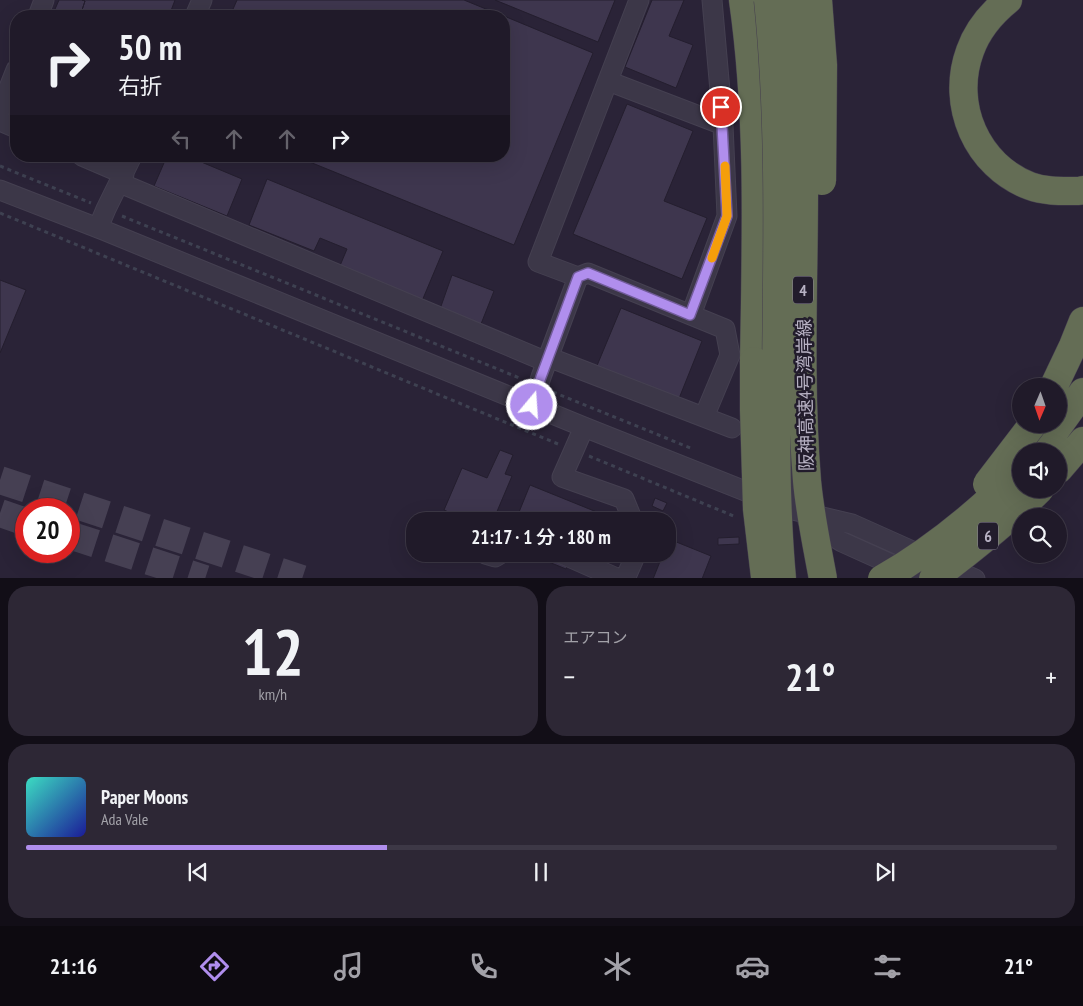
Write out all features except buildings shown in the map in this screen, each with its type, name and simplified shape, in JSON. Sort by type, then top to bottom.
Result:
[{"type":"highway","points":[[743,0],[753,104],[756,224],[754,400],[756,509],[765,578]]},
{"type":"highway","name":"阪神高速4号湾岸線","points":[[768,0],[777,122],[776,447],[782,578]]},
{"type":"highway","name":"阪神高速4号湾岸線","points":[[795,0],[799,32],[803,138],[803,419],[807,483],[824,578]]},
{"type":"highway","name":"4","points":[[818,0],[823,65],[821,513],[824,578]]},
{"type":"highway","points":[[1008,0],[988,20],[978,35],[970,52],[964,73],[965,113],[973,134],[981,148],[995,164],[1010,176],[1031,186],[1052,191],[1083,190]]},
{"type":"highway","points":[[1058,378],[1083,321]]},
{"type":"highway","points":[[1045,443],[1083,392]]},
{"type":"highway","points":[[924,566],[1026,433]]},
{"type":"highway","points":[[1067,460],[1082,442]]},
{"type":"highway","name":"6","points":[[882,578],[903,567],[924,566],[974,514],[1012,478]]},
{"type":"highway","name":"6","points":[[933,578],[970,551],[1030,498]]},
{"type":"street","points":[[639,0],[538,262],[578,277],[588,273],[725,329],[730,355],[704,417]]},
{"type":"street","points":[[690,315],[727,216],[723,125],[712,0]]},
{"type":"street","points":[[793,510],[791,439],[791,117],[795,0]]},
{"type":"street","points":[[608,81],[723,125]]},
{"type":"street","points":[[0,110],[10,85]]},
{"type":"street","points":[[92,162],[122,179],[547,359],[732,428]]},
{"type":"street","points":[[98,228],[129,162]]},
{"type":"street","points":[[0,190],[793,510],[852,524],[975,578]]},
{"type":"street","points":[[532,405],[578,277]]},
{"type":"street","points":[[584,427],[562,477],[624,499],[629,512]]},
{"type":"street","points":[[793,510],[842,542],[924,566]]},
{"type":"street","points":[[581,562],[619,578]]},
{"type":"street","points":[[625,578],[632,562]]},
{"type":"path","points":[[0,166],[701,452]]},
{"type":"path","points":[[0,213],[738,518]]},
{"type":"tunnel","points":[[0,480],[299,578]]},
{"type":"tunnel","points":[[0,513],[15,518]]},
{"type":"tunnel","points":[[80,539],[202,578]]},
{"type":"slow traffic","points":[[712,258],[727,216],[725,166]]},
{"type":"route","points":[[532,405],[578,277],[588,273],[690,315],[727,216],[721,107]]}]
